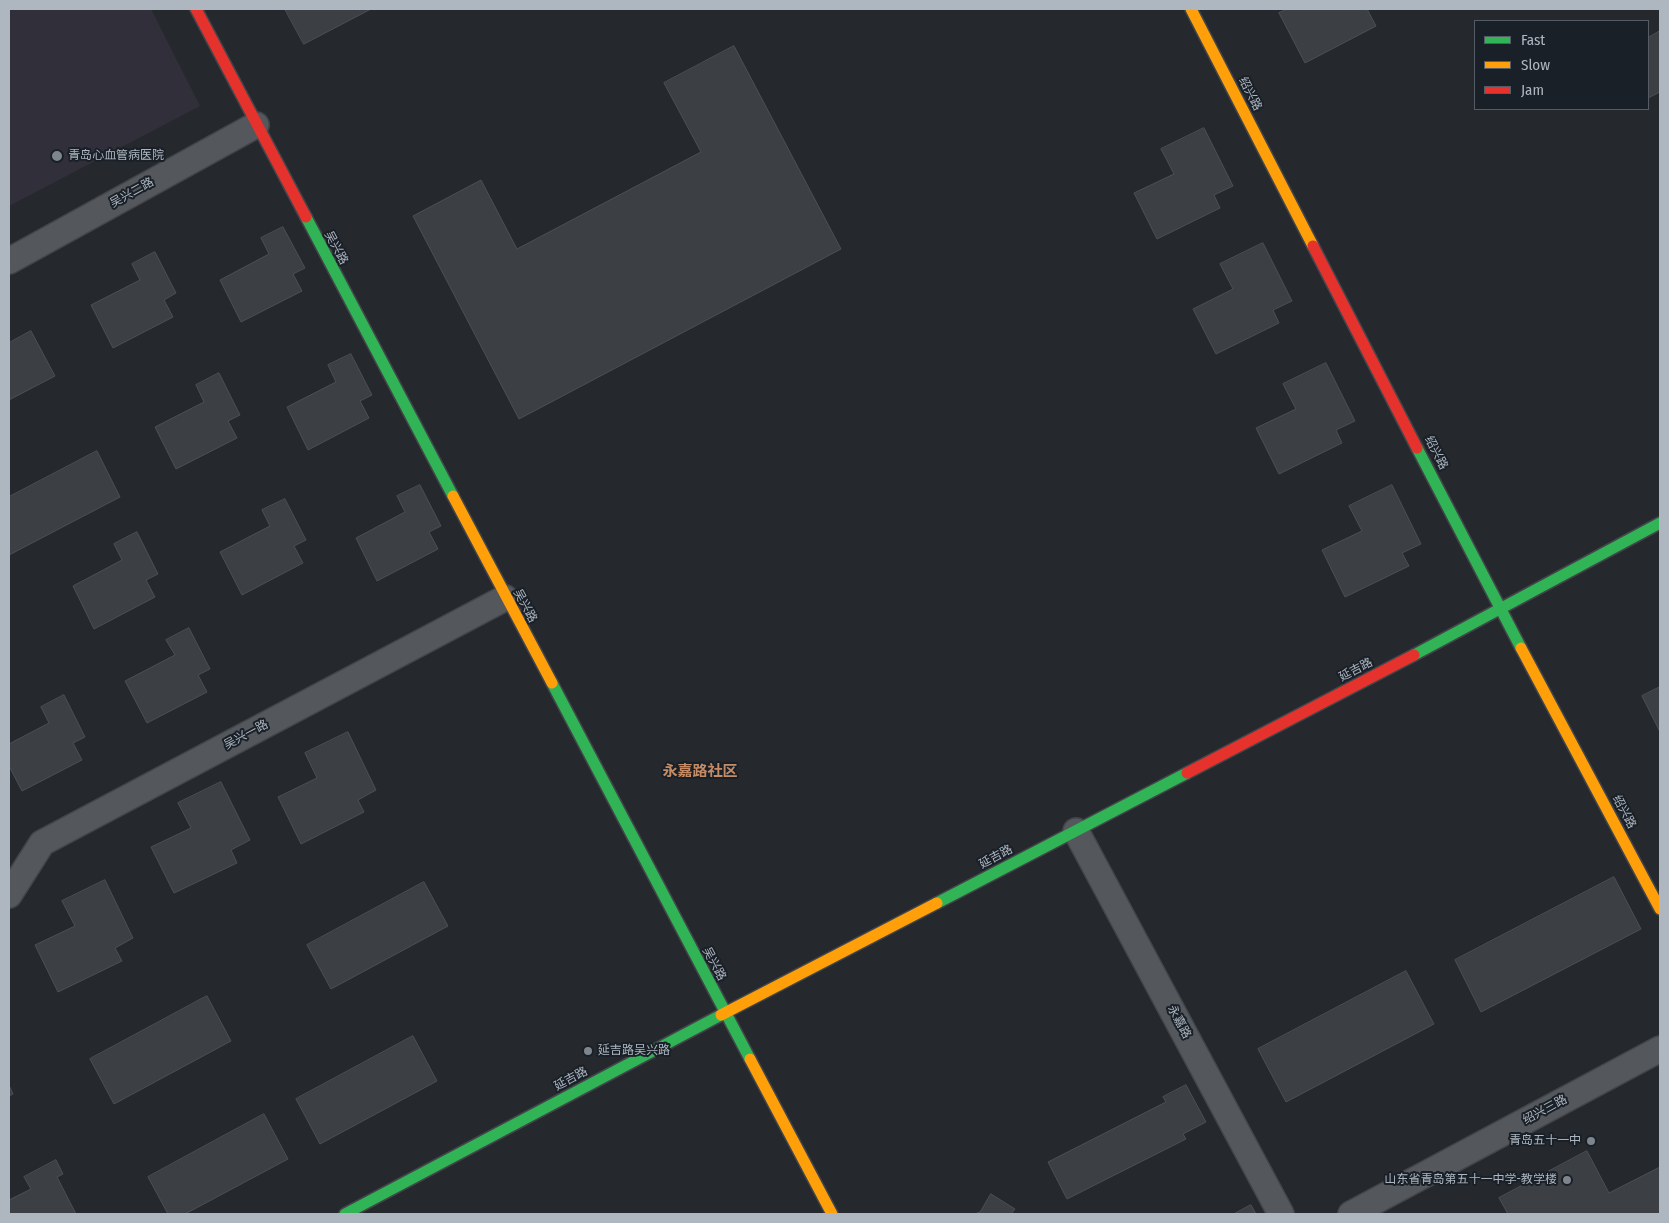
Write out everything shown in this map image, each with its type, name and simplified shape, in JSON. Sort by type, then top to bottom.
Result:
[{"type":"street","name":"吴兴路","points":[[196,9],[505,598],[832,1214]]},
{"type":"street","name":"绍兴路","points":[[1191,9],[1502,610],[1660,909]]},
{"type":"street","name":"吴兴二路","points":[[9,261],[256,125]]},
{"type":"street","name":"延吉路","points":[[345,1214],[725,1013],[1502,610],[1660,523]]},
{"type":"street","name":"吴兴一路","points":[[9,895],[42,843],[505,598]]},
{"type":"street","name":"永嘉路","points":[[1076,831],[1281,1214]]},
{"type":"street","name":"绍兴三路","points":[[1351,1214],[1660,1049]]},
{"type":"shaded area","name":"青岛心血管病医院","points":[[9,9],[151,9],[200,106],[9,206]]},
{"type":"building","points":[[285,9],[371,9],[304,44]]},
{"type":"building","points":[[1288,9],[1367,9],[1376,26],[1305,63],[1279,13]]},
{"type":"building","points":[[1660,31],[1660,92],[1649,98],[1649,37]]},
{"type":"building","points":[[734,46],[841,249],[519,419],[413,216],[481,180],[517,249],[701,152],[664,83]]},
{"type":"building","points":[[1204,128],[1233,186],[1214,195],[1220,208],[1157,239],[1134,193],[1174,174],[1161,149]]},
{"type":"building","points":[[283,227],[305,268],[293,274],[302,291],[241,322],[220,280],[269,254],[261,238]]},
{"type":"building","points":[[1263,243],[1292,301],[1273,310],[1279,323],[1216,354],[1193,309],[1233,289],[1220,264]]},
{"type":"building","points":[[155,252],[176,293],[164,300],[173,317],[113,348],[91,305],[140,280],[132,264]]},
{"type":"building","points":[[31,331],[55,376],[9,400],[9,343]]},
{"type":"building","points":[[351,354],[372,395],[360,401],[369,418],[308,450],[287,407],[336,382],[328,365]]},
{"type":"building","points":[[1326,363],[1355,421],[1336,430],[1342,443],[1279,474],[1256,428],[1296,409],[1283,384]]},
{"type":"building","points":[[219,373],[240,415],[228,421],[237,438],[176,469],[155,427],[204,402],[196,385]]},
{"type":"building","points":[[97,451],[120,497],[9,555],[9,497]]},
{"type":"building","points":[[420,485],[441,526],[429,532],[438,549],[377,581],[356,538],[405,512],[397,496]]},
{"type":"building","points":[[1392,485],[1421,544],[1402,553],[1409,566],[1345,597],[1322,550],[1362,531],[1349,506]]},
{"type":"building","points":[[285,499],[306,540],[294,546],[303,563],[242,595],[220,552],[270,526],[262,510]]},
{"type":"building","points":[[137,532],[158,574],[146,580],[155,597],[94,629],[73,586],[122,560],[114,544]]},
{"type":"building","points":[[189,628],[210,669],[198,675],[207,692],[147,723],[125,681],[175,655],[166,640]]},
{"type":"building","points":[[1660,687],[1660,732],[1642,696]]},
{"type":"building","points":[[64,695],[85,737],[73,743],[82,760],[22,791],[9,766],[9,744],[49,723],[41,707]]},
{"type":"building","points":[[348,732],[376,790],[358,800],[364,812],[301,844],[278,797],[317,778],[305,753]]},
{"type":"building","points":[[221,782],[250,840],[231,850],[237,863],[174,893],[151,847],[191,828],[178,803]]},
{"type":"building","points":[[1614,877],[1641,929],[1481,1012],[1455,960]]},
{"type":"building","points":[[105,880],[133,938],[115,948],[122,961],[58,992],[35,945],[75,926],[62,901]]},
{"type":"building","points":[[424,882],[448,926],[331,989],[307,945]]},
{"type":"building","points":[[1406,971],[1434,1024],[1286,1102],[1258,1049]]},
{"type":"building","points":[[207,996],[231,1041],[114,1104],[90,1059]]},
{"type":"building","points":[[413,1036],[437,1081],[320,1144],[296,1099]]},
{"type":"building","points":[[9,1085],[13,1094],[9,1096]]},
{"type":"building","points":[[1186,1085],[1206,1122],[1183,1134],[1186,1139],[1067,1199],[1048,1162],[1166,1102],[1163,1097]]},
{"type":"building","points":[[264,1114],[288,1159],[185,1214],[168,1214],[148,1177]]},
{"type":"building","name":"山东省青岛第五十一中学-教学楼","points":[[1587,1151],[1609,1193],[1660,1167],[1660,1214],[1508,1214],[1499,1198]]},
{"type":"building","points":[[56,1160],[63,1174],[57,1177],[76,1214],[9,1214],[9,1200],[31,1189],[24,1177]]},
{"type":"building","points":[[991,1194],[1015,1209],[1011,1214],[975,1214],[980,1212]]},
{"type":"building","points":[[1251,1205],[1256,1214],[1234,1214]]},
{"type":"traffic: fast","points":[[306,217],[453,496]]},
{"type":"traffic: fast","points":[[1417,448],[1521,648]]},
{"type":"traffic: fast","points":[[1414,655],[1660,523]]},
{"type":"traffic: fast","points":[[552,683],[750,1059]]},
{"type":"traffic: fast","points":[[937,903],[1187,773]]},
{"type":"traffic: fast","points":[[345,1214],[721,1015]]},
{"type":"traffic: slow","points":[[1191,9],[1313,246]]},
{"type":"traffic: slow","points":[[453,496],[552,683]]},
{"type":"traffic: slow","points":[[1521,648],[1660,909]]},
{"type":"traffic: slow","points":[[721,1015],[937,903]]},
{"type":"traffic: slow","points":[[750,1059],[832,1214]]},
{"type":"traffic: jam","points":[[196,9],[306,217]]},
{"type":"traffic: jam","points":[[1313,246],[1417,448]]},
{"type":"traffic: jam","points":[[1187,773],[1414,655]]},
{"type":"place","name":"青岛心血管病医院","points":[[57,156]]},
{"type":"place","name":"延吉路吴兴路","points":[[588,1051]]},
{"type":"place","name":"青岛五十一中","points":[[1591,1141]]},
{"type":"place","name":"山东省青岛第五十一中学-教学楼","points":[[1567,1180]]},
{"type":"district","name":"永嘉路社区","points":[[700,772]]}]
